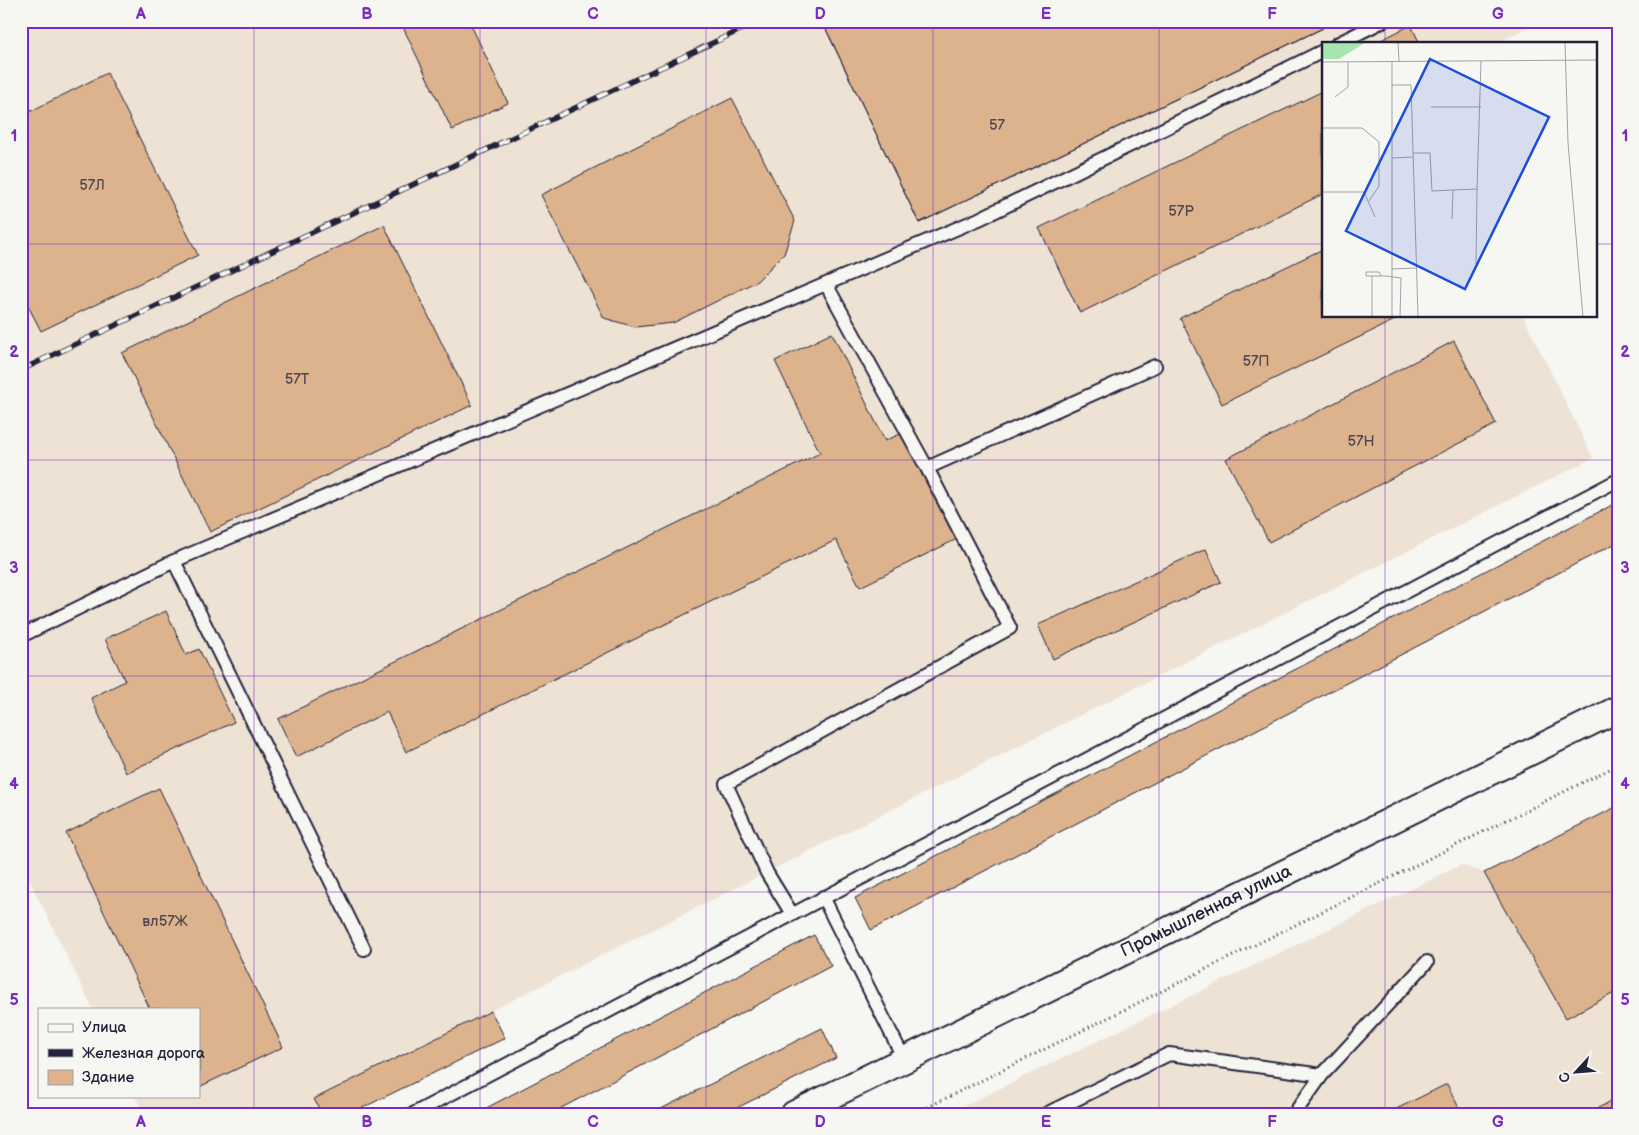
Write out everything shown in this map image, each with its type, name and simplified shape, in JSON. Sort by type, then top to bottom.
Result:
[{"type":"street","name":"Промышленная улица","points":[[794,1114],[1618,709]]},
{"type":"lane","points":[[1341,42],[1383,21]]},
{"type":"lane","points":[[21,636],[174,561],[979,219],[1322,51]]},
{"type":"lane","points":[[792,914],[767,873],[726,784],[1010,628],[927,468],[826,284]]},
{"type":"lane","points":[[927,468],[1156,366]]},
{"type":"lane","points":[[413,1114],[1618,480]]},
{"type":"lane","points":[[174,561],[364,949]]},
{"type":"lane","points":[[823,897],[904,1059]]},
{"type":"lane","points":[[1294,1114],[1322,1075],[1427,962]]},
{"type":"lane","points":[[1046,1114],[1169,1054],[1322,1075]]},
{"type":"path","points":[[914,1114],[1618,765]]},
{"type":"shaded area","points":[[21,21],[1539,21],[1500,42],[1322,42],[1322,318],[1524,318],[1593,458],[315,1099],[322,1114],[144,1114],[136,1098],[200,1098],[200,1008],[93,1008],[21,863]]},
{"type":"shaded area","points":[[1618,806],[1618,1114],[947,1114],[1461,865],[1485,873]]},
{"type":"building","points":[[409,21],[469,21],[508,103],[452,130],[402,25]]},
{"type":"building","points":[[822,21],[1320,21],[1323,28],[919,223]]},
{"type":"building","points":[[822,21],[1320,21],[1323,28],[919,223]]},
{"type":"building","points":[[1411,25],[1419,42],[1377,42]]},
{"type":"building","points":[[107,73],[198,255],[41,331],[21,292],[21,116]]},
{"type":"building","points":[[1322,91],[1322,194],[1080,313],[1039,228]]},
{"type":"building","points":[[732,98],[795,221],[784,254],[757,281],[673,323],[635,327],[604,318],[541,195]]},
{"type":"building","points":[[384,225],[472,405],[210,532],[122,353]]},
{"type":"building","points":[[1322,249],[1322,318],[1399,318],[1222,404],[1180,318]]},
{"type":"building","points":[[832,333],[885,441],[904,432],[957,539],[860,587],[836,540],[406,752],[387,712],[296,757],[278,719],[820,453],[775,361]]},
{"type":"building","points":[[1454,341],[1496,424],[1269,542],[1226,459]]},
{"type":"building","points":[[1618,502],[1618,542],[871,930],[855,898]]},
{"type":"building","points":[[1206,549],[1221,582],[1053,659],[1038,625]]},
{"type":"building","points":[[166,611],[186,655],[199,649],[234,722],[126,773],[91,698],[125,681],[105,639]]},
{"type":"building","points":[[159,788],[283,1047],[200,1087],[200,1008],[150,1008],[66,833]]},
{"type":"building","points":[[1618,806],[1618,991],[1566,1018],[1484,873]]},
{"type":"building","points":[[814,935],[831,966],[550,1114],[475,1114]]},
{"type":"building","points":[[491,1011],[505,1038],[350,1114],[322,1114],[314,1099]]},
{"type":"building","points":[[822,1028],[836,1058],[725,1114],[651,1114]]},
{"type":"building","points":[[1447,1084],[1462,1114],[1386,1114]]},
{"type":"building","points":[[1618,1098],[1618,1114],[1586,1114]]},
{"type":"railway","points":[[21,370],[759,21]]}]
